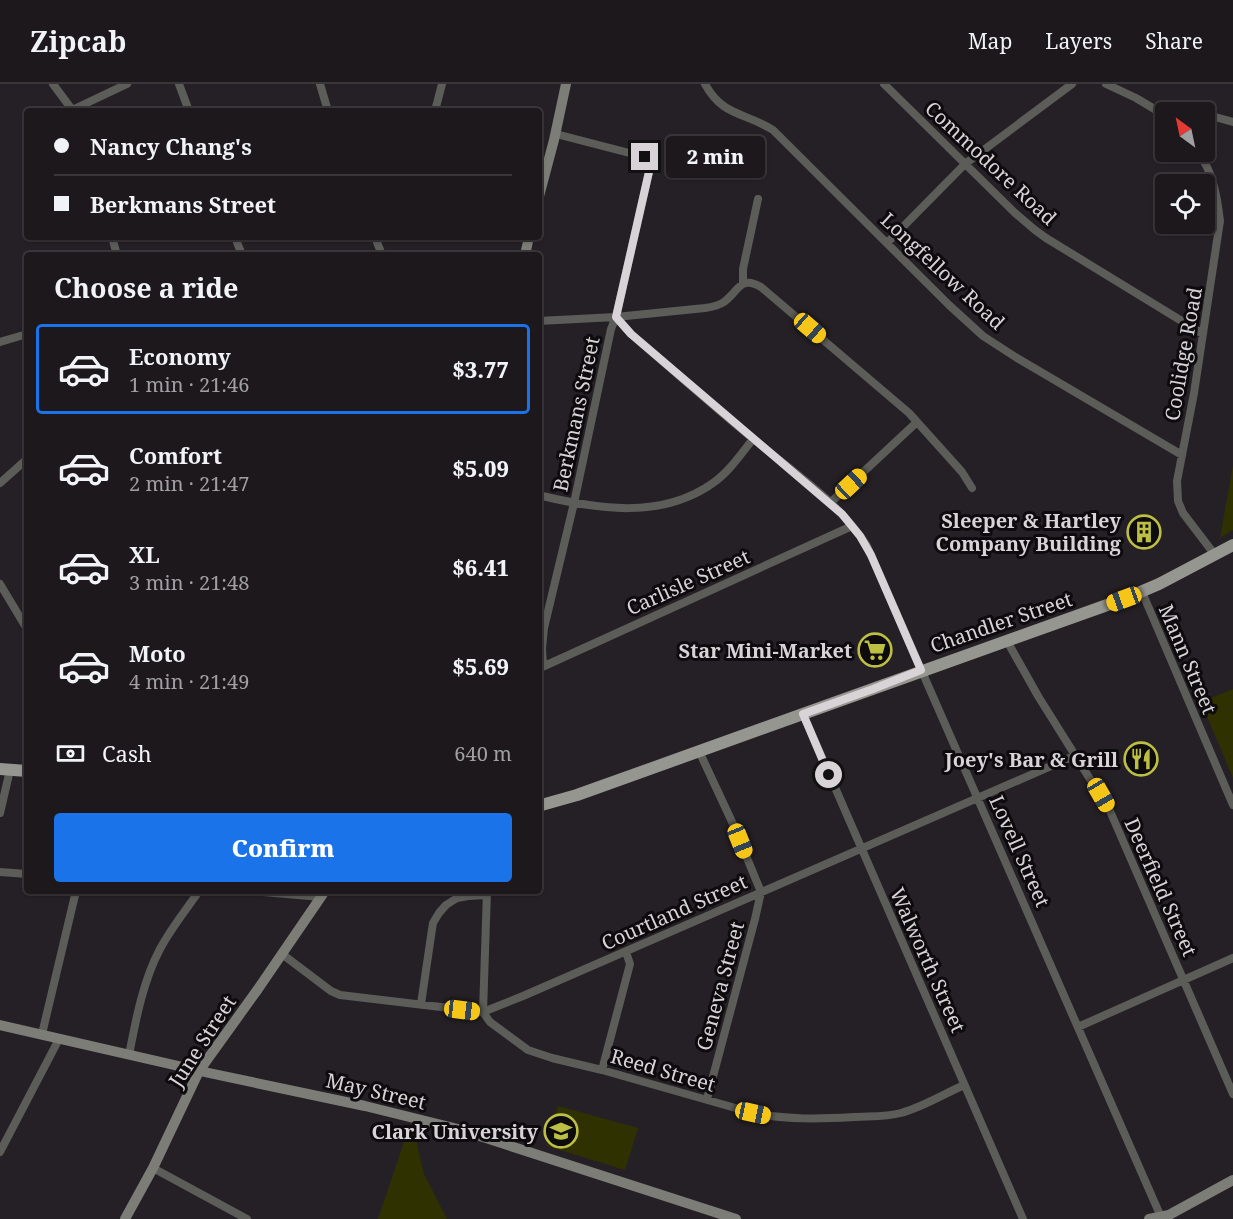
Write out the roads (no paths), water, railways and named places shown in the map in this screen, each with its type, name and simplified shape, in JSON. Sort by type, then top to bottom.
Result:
[{"type":"main road","name":"Chandler Street","points":[[542,805],[566,799],[1142,592],[1233,545]]},
{"type":"main road","points":[[5,770],[24,771]]},
{"type":"street","points":[[54,84],[70,108]]},
{"type":"street","points":[[78,108],[127,84]]},
{"type":"street","points":[[179,84],[188,108]]},
{"type":"street","points":[[320,84],[327,108]]},
{"type":"street","points":[[436,108],[442,84]]},
{"type":"street","points":[[542,185],[566,84]]},
{"type":"street","name":"Longfellow Road","points":[[705,84],[710,94],[730,111],[759,121],[773,130],[983,336],[1182,455]]},
{"type":"street","name":"Commodore Road","points":[[884,84],[1035,230],[1203,334]]},
{"type":"street","points":[[887,243],[965,164],[1072,84]]},
{"type":"street","points":[[1106,84],[1155,108]]},
{"type":"street","points":[[1215,117],[1233,122]]},
{"type":"street","name":"Berkmans Street","points":[[542,648],[544,628],[651,163],[645,157],[556,134]]},
{"type":"street","name":"Coolidge Road","points":[[1203,162],[1218,198],[1220,221],[1194,393],[1177,481],[1178,501],[1183,513],[1215,555]]},
{"type":"street","points":[[743,283],[743,269],[758,199]]},
{"type":"street","points":[[542,321],[616,317],[714,306],[726,300],[743,283],[755,283],[909,413],[962,472],[972,488]]},
{"type":"street","name":"Lovell Street","points":[[616,317],[631,334],[830,503],[860,536],[871,555],[1162,1218]]},
{"type":"street","points":[[0,342],[24,335]]},
{"type":"street","points":[[830,503],[917,422]]},
{"type":"street","points":[[542,496],[574,503],[635,509],[678,501],[713,483],[728,470],[753,439]]},
{"type":"street","points":[[0,483],[24,462]]},
{"type":"street","name":"Carlisle Street","points":[[542,667],[852,526]]},
{"type":"street","points":[[0,584],[24,624]]},
{"type":"street","name":"Mann Street","points":[[1142,592],[1233,805]]},
{"type":"street","name":"Deerfield Street","points":[[1006,641],[1074,756],[1110,810],[1233,1094]]},
{"type":"street","name":"Walworth Street","points":[[803,714],[1023,1219]]},
{"type":"street","points":[[699,751],[761,892]]},
{"type":"street","name":"Courtland Street","points":[[282,954],[331,991],[340,995],[483,1012],[1074,756]]},
{"type":"street","points":[[0,813],[5,770]]},
{"type":"street","points":[[0,872],[24,873]]},
{"type":"street","name":"Geneva Street","points":[[707,1099],[761,892]]},
{"type":"street","points":[[42,1034],[75,894]]},
{"type":"street","points":[[129,1055],[139,1006],[159,951],[197,894]]},
{"type":"street","name":"June Street","points":[[125,1219],[153,1168],[199,1071],[323,894]]},
{"type":"street","points":[[421,1004],[433,923],[446,905],[457,898],[481,894]]},
{"type":"street","points":[[483,1012],[487,894]]},
{"type":"street","points":[[602,1070],[630,964],[626,952]]},
{"type":"street","points":[[1078,1027],[1233,958]]},
{"type":"street","name":"Reed Street","points":[[483,1012],[490,1022],[528,1050],[753,1113],[779,1118],[827,1119],[901,1113],[964,1085]]},
{"type":"street","name":"May Street","points":[[0,1025],[365,1106],[458,1129],[736,1219]]},
{"type":"street","points":[[0,1152],[59,1039]]},
{"type":"street","points":[[153,1168],[247,1219]]},
{"type":"street","points":[[1149,1219],[1169,1215],[1233,1180]]},
{"type":"place","name":"Sleeper & Hartley Company Building","points":[[1144,532]]},
{"type":"place","name":"Star Mini-Market","points":[[875,650]]},
{"type":"place","name":"Joey's Bar & Grill","points":[[1141,759]]},
{"type":"place","name":"Clark University","points":[[561,1131]]}]
